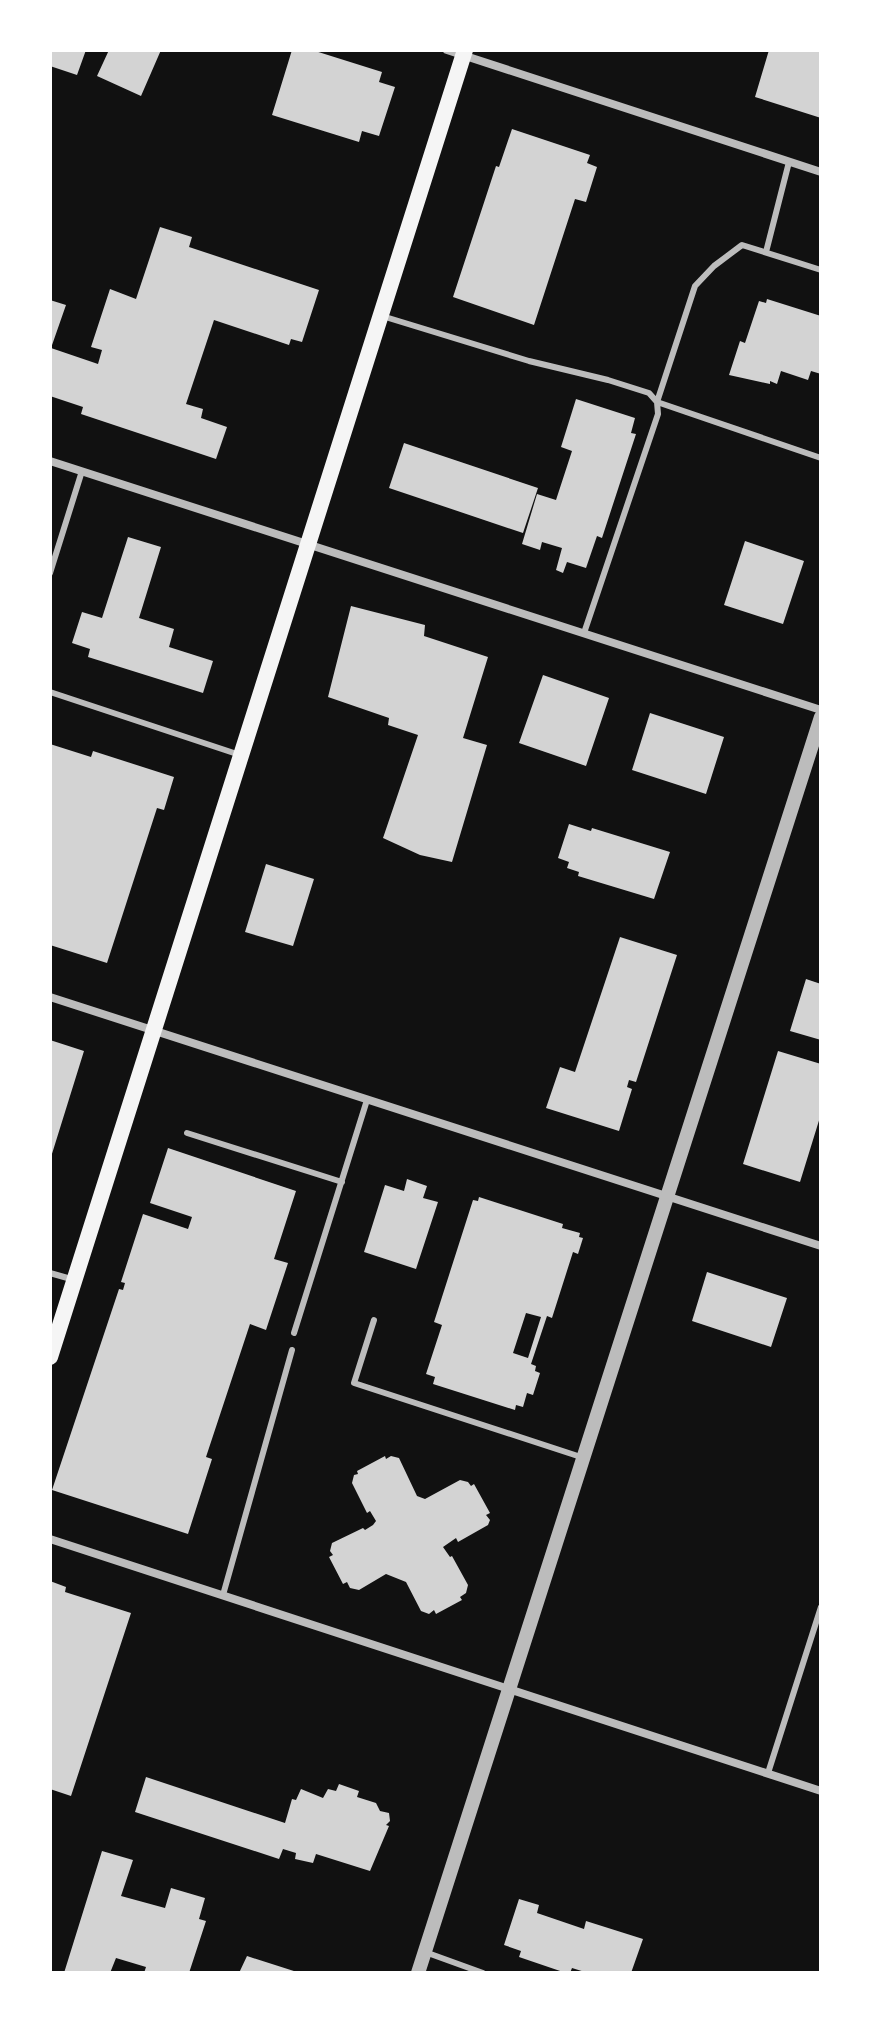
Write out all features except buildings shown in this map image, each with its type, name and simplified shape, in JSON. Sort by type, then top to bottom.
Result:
[{"type":"main road","points":[[50,1357],[464,53]]},
{"type":"street","points":[[447,50],[464,53],[821,172]]},
{"type":"street","points":[[50,461],[821,710]]},
{"type":"street","points":[[418,1973],[821,717]]},
{"type":"street","points":[[50,997],[821,1246]]},
{"type":"street","points":[[50,1539],[821,1791]]},
{"type":"lane","points":[[766,252],[789,162]]},
{"type":"lane","points":[[584,633],[658,414],[657,402],[695,286],[714,266],[742,245],[821,270]]},
{"type":"lane","points":[[382,316],[529,361],[649,393],[657,402],[821,458]]},
{"type":"lane","points":[[50,573],[82,471]]},
{"type":"lane","points":[[50,692],[242,755]]},
{"type":"lane","points":[[294,1333],[367,1100]]},
{"type":"lane","points":[[187,1133],[342,1182]]},
{"type":"lane","points":[[50,1273],[75,1280]]},
{"type":"lane","points":[[374,1320],[354,1383],[584,1458]]},
{"type":"lane","points":[[223,1595],[292,1350]]},
{"type":"lane","points":[[768,1773],[821,1607]]},
{"type":"lane","points":[[425,1952],[483,1973]]}]
